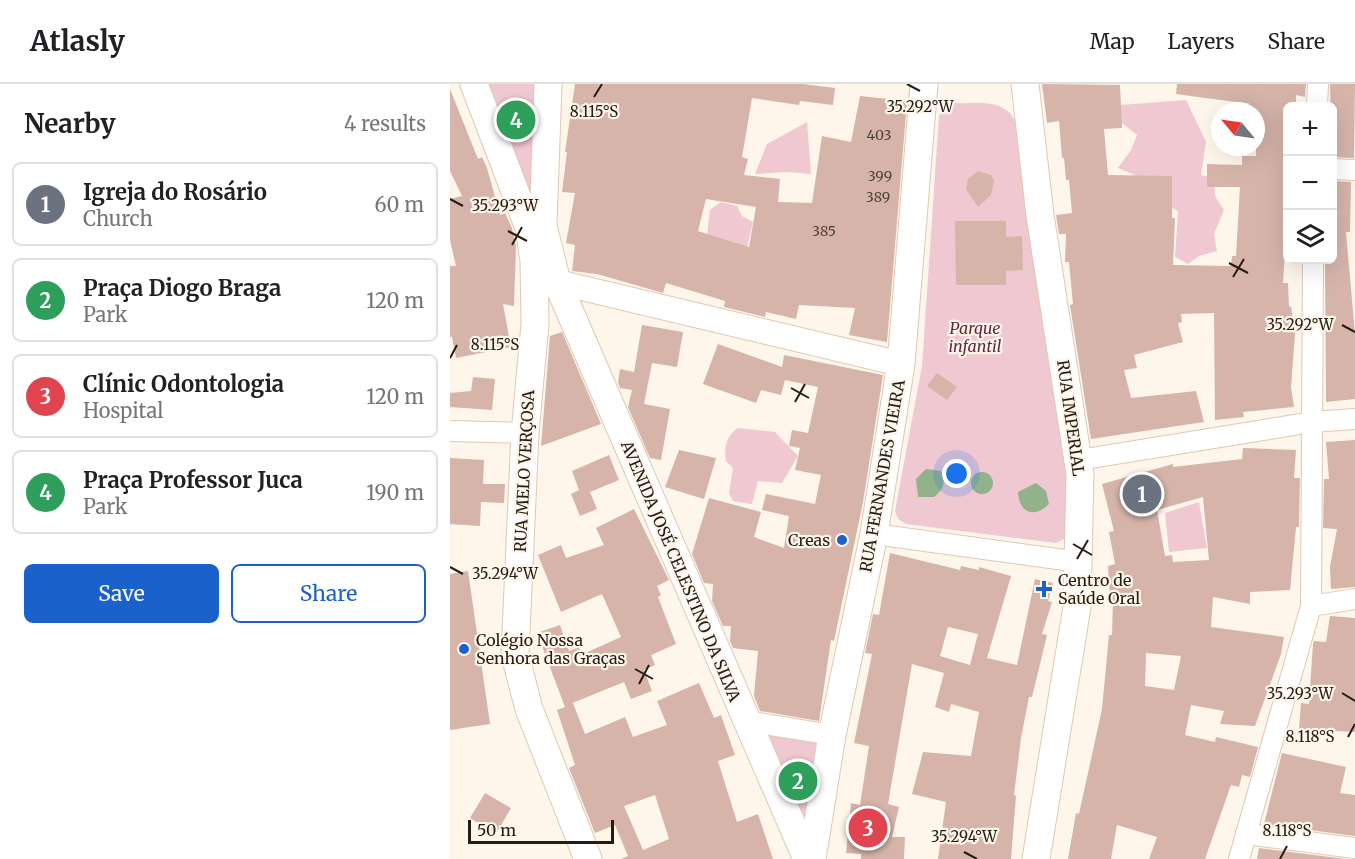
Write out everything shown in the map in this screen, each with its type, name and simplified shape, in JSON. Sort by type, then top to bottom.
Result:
[{"type":"main road","points":[[474,84],[536,227],[546,285]]},
{"type":"main road","points":[[536,227],[548,84]]},
{"type":"main road","name":"RUA IMPERIAL","points":[[1024,84],[1040,215],[1079,460],[1077,607],[1036,859]]},
{"type":"main road","name":"RUA FERNANDES VIEIRA","points":[[809,859],[874,534],[901,364],[919,85]]},
{"type":"main road","name":"AVENIDA JOSÉ CELESTINO DA SILVA","points":[[546,285],[573,320],[746,721],[809,859]]},
{"type":"main road","name":"RUA MELO VERÇOSA","points":[[546,285],[535,324],[525,433],[515,655],[529,709],[588,859]]},
{"type":"main road","points":[[535,324],[551,315],[561,314],[573,320]]},
{"type":"street","points":[[1317,102],[1318,84]]},
{"type":"street","points":[[1337,169],[1355,170]]},
{"type":"street","points":[[1239,859],[1311,606],[1313,264]]},
{"type":"street","points":[[546,285],[901,364]]},
{"type":"street","points":[[1079,460],[1312,422],[1355,419]]},
{"type":"street","points":[[450,431],[525,433]]},
{"type":"street","points":[[874,534],[1079,562]]},
{"type":"street","points":[[1311,606],[1355,599]]},
{"type":"street","points":[[746,721],[832,735]]},
{"type":"street","points":[[1246,834],[1355,848]]},
{"type":"green space","points":[[481,84],[539,84],[538,214]]},
{"type":"green space","points":[[1186,100],[1206,142],[1201,175],[1214,178],[1215,196],[1224,210],[1214,234],[1217,251],[1199,256],[1188,264],[1175,257],[1178,211],[1168,205],[1149,181],[1118,168],[1131,150],[1137,135],[1118,120],[1120,105]]},
{"type":"green space","name":"Parque infantil","points":[[955,103],[998,105],[1015,121],[1070,464],[1068,530],[1064,539],[1056,543],[906,524],[898,519],[895,511],[922,366],[939,116],[945,107]]},
{"type":"green space","points":[[807,122],[811,174],[787,172],[755,174],[767,144]]},
{"type":"green space","points":[[721,202],[737,206],[742,216],[753,222],[746,251],[735,243],[707,234],[710,210]]},
{"type":"green space","points":[[738,428],[775,432],[798,456],[782,483],[758,481],[752,504],[733,501],[729,493],[733,468],[726,461],[725,451],[728,438]]},
{"type":"green space","points":[[1199,502],[1207,548],[1169,552],[1165,513]]},
{"type":"green space","points":[[760,732],[822,738],[803,824]]},
{"type":"shaded area","points":[[926,469],[941,471],[943,486],[934,497],[918,497],[916,479]]},
{"type":"shaded area","points":[[982,472],[990,475],[993,483],[990,491],[982,494],[974,491],[971,483],[974,475]]},
{"type":"shaded area","points":[[1036,483],[1046,491],[1049,504],[1038,511],[1028,512],[1021,505],[1018,492]]},
{"type":"building","points":[[575,84],[803,84],[835,88],[833,105],[800,101],[799,105],[752,98],[742,157],[748,159],[744,175],[780,179],[778,202],[812,203],[822,136],[851,142],[860,96],[907,101],[887,342],[849,335],[855,308],[799,305],[796,319],[766,312],[765,317],[724,307],[725,301],[666,283],[663,293],[597,274],[572,271],[575,245],[566,243],[575,193],[562,192],[567,152],[565,152]],"holes":[[[706,199],[756,207],[749,247],[698,231]]]},
{"type":"building","points":[[1042,84],[1120,85],[1122,128],[1104,129],[1108,175],[1172,176],[1172,218],[1175,218],[1173,265],[1231,266],[1232,256],[1236,256],[1240,187],[1207,187],[1207,164],[1242,165],[1242,156],[1265,156],[1265,102],[1236,102],[1176,94],[1177,84],[1306,84],[1305,97],[1296,95],[1296,102],[1283,102],[1283,283],[1288,283],[1289,307],[1291,306],[1295,334],[1291,387],[1294,407],[1243,412],[1244,417],[1215,420],[1214,313],[1181,314],[1182,322],[1178,323],[1183,342],[1134,355],[1137,368],[1124,370],[1131,398],[1196,391],[1204,422],[1091,439],[1070,305],[1073,304],[1069,262],[1065,262],[1066,234],[1059,234],[1056,215],[1072,213],[1069,180],[1066,180],[1064,158],[1062,158],[1059,121],[1047,123]]},
{"type":"building","points":[[1330,84],[1355,84],[1354,158],[1337,157],[1337,102],[1330,102]]},
{"type":"building","points":[[450,89],[478,159],[482,157],[487,168],[500,215],[505,213],[512,228],[516,246],[514,306],[503,304],[511,347],[456,358],[452,337],[450,337],[450,266],[456,266],[450,240],[450,199],[462,196],[450,171]]},
{"type":"building","points":[[978,171],[991,175],[994,181],[991,195],[978,207],[966,189],[968,179]]},
{"type":"building","points":[[1337,181],[1351,182],[1350,232],[1346,232],[1355,334],[1355,399],[1326,402],[1325,264],[1337,264]]},
{"type":"building","points":[[955,221],[1006,221],[1006,237],[1022,236],[1023,270],[1006,271],[1006,285],[956,285]]},
{"type":"building","points":[[642,325],[683,332],[677,367],[652,363],[644,404],[670,409],[661,460],[650,458],[628,407],[632,390],[620,388],[618,382],[620,369],[634,372]]},
{"type":"building","points":[[562,332],[601,424],[541,446],[550,336]]},
{"type":"building","points":[[718,344],[782,367],[784,355],[883,375],[863,502],[834,641],[831,640],[819,721],[760,711],[754,696],[758,651],[733,648],[730,641],[731,626],[723,626],[712,601],[713,584],[704,583],[692,554],[709,498],[761,512],[754,537],[784,548],[789,516],[762,510],[766,494],[815,504],[821,475],[795,470],[800,448],[789,446],[792,430],[808,433],[818,387],[785,380],[781,395],[761,390],[756,403],[703,384]]},
{"type":"building","points":[[937,373],[957,387],[947,400],[927,386]]},
{"type":"building","points":[[473,377],[495,379],[492,410],[450,407],[450,393],[471,391]]},
{"type":"building","points":[[1355,440],[1355,587],[1331,589],[1330,567],[1337,529],[1323,528],[1324,479],[1329,479],[1326,442]]},
{"type":"building","points":[[1243,448],[1296,450],[1294,478],[1300,478],[1299,527],[1296,527],[1290,590],[1250,592],[1250,604],[1213,597],[1211,627],[1284,637],[1281,654],[1255,726],[1220,724],[1224,711],[1191,705],[1185,735],[1215,742],[1216,737],[1258,747],[1250,777],[1242,775],[1239,787],[1231,785],[1205,859],[1149,859],[1157,837],[1117,825],[1111,859],[1068,859],[1076,813],[1079,814],[1102,709],[1109,635],[1112,635],[1113,599],[1110,599],[1108,566],[1115,564],[1109,532],[1114,531],[1102,484],[1173,464],[1173,467],[1242,459]],"holes":[[[1203,497],[1209,560],[1173,562],[1172,555],[1165,556],[1157,510]],[[1146,653],[1181,656],[1174,690],[1145,686]]]},
{"type":"building","points":[[679,450],[716,458],[704,499],[665,487]]},
{"type":"building","points":[[609,455],[619,480],[590,492],[597,509],[580,516],[571,494],[579,490],[572,471]]},
{"type":"building","points":[[450,458],[484,460],[483,484],[505,484],[504,503],[481,502],[480,526],[450,524]]},
{"type":"building","points":[[634,509],[669,580],[657,586],[661,595],[658,597],[676,644],[651,655],[655,665],[644,670],[652,691],[631,699],[624,682],[570,704],[573,703],[585,734],[625,717],[633,737],[667,725],[657,701],[699,683],[714,718],[721,715],[735,755],[718,761],[737,822],[758,814],[773,859],[621,859],[628,856],[615,825],[595,833],[569,768],[575,765],[557,710],[565,707],[537,633],[560,625],[569,651],[579,647],[581,655],[621,637],[602,594],[561,612],[538,555],[561,545],[566,558],[604,545],[596,528]],"holes":[[[655,795],[669,839],[643,850],[624,806]]]},
{"type":"building","points":[[890,553],[960,570],[961,566],[979,570],[979,567],[1011,576],[987,658],[1017,665],[1035,579],[1053,583],[1048,601],[1052,602],[1042,634],[1047,635],[1032,697],[1029,697],[1021,738],[1014,795],[1016,796],[1011,859],[938,859],[946,802],[912,794],[923,752],[971,756],[979,712],[951,704],[949,712],[935,707],[944,673],[912,664],[888,804],[899,807],[892,837],[905,837],[904,859],[861,859],[861,854],[846,853],[851,803],[860,805],[869,746],[854,743],[872,654],[865,653],[873,614],[879,615]],"holes":[[[948,627],[978,634],[970,665],[940,656]]]},
{"type":"building","name":"Colégio Nossa Senhora das Graças","points":[[468,571],[490,724],[450,730],[450,574]]},
{"type":"building","points":[[1330,616],[1355,618],[1355,732],[1299,729],[1301,703],[1309,704],[1313,644],[1314,641],[1326,642]]},
{"type":"building","points":[[1282,753],[1346,767],[1340,793],[1355,795],[1355,836],[1264,824]]},
{"type":"building","points":[[485,793],[511,808],[496,834],[470,818]]},
{"type":"building","points":[[1259,848],[1346,859],[1257,859]]},
{"type":"place","name":"Praça Professor Juca","points":[[516,120]]},
{"type":"place","name":"Igreja do Rosário","points":[[1142,494]]},
{"type":"place","name":"Creas","points":[[842,540]]},
{"type":"place","name":"Centro de Saúde Oral","points":[[1044,589]]},
{"type":"place","name":"Colégio Nossa Senhora das Graças","points":[[464,649]]},
{"type":"place","name":"Praça Diogo Braga","points":[[798,781]]},
{"type":"place","name":"Clínic Odontologia","points":[[868,828]]}]
